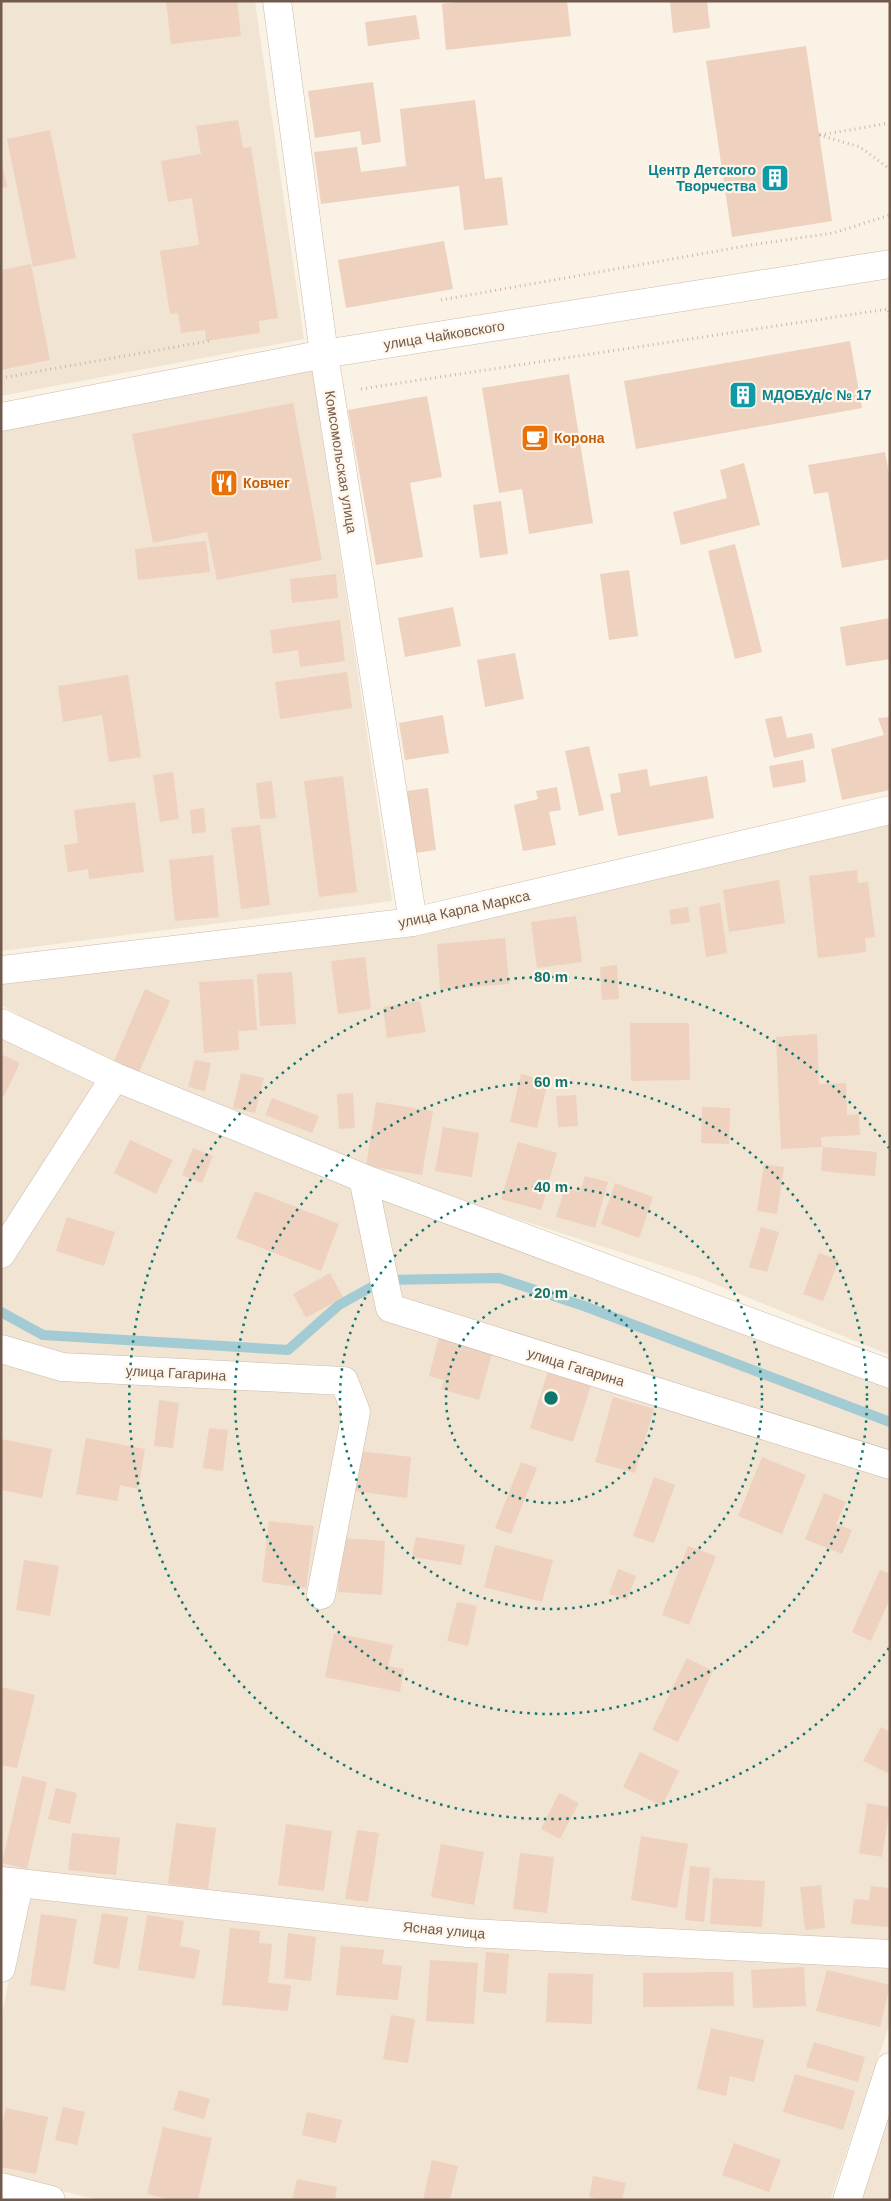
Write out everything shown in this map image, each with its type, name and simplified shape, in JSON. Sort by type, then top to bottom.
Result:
[{"type":"street","name":"Комсомольская улица","points":[[277,1],[324,354],[412,922]]},
{"type":"street","name":"улица Чайковского","points":[[1,417],[324,354],[890,264]]},
{"type":"street","name":"улица Карла Маркса","points":[[1,970],[412,922],[890,810]]},
{"type":"street","points":[[1,1024],[115,1077],[363,1178],[890,1374]]},
{"type":"street","points":[[1,1254],[115,1077]]},
{"type":"street","name":"улица Гагарина","points":[[363,1178],[390,1308],[890,1465]]},
{"type":"street","name":"улица Гагарина","points":[[1,1349],[62,1367],[344,1381],[356,1412],[320,1595]]},
{"type":"street","points":[[1,1968],[10,1882]]},
{"type":"street","name":"Ясная улица","points":[[10,1882],[468,1933],[890,1954]]},
{"type":"street","points":[[847,2200],[890,2067]]},
{"type":"street","points":[[1,2187],[51,2200]]},
{"type":"path","points":[[890,123],[819,135],[860,147],[890,169]]},
{"type":"path","points":[[434,302],[751,245],[834,233],[890,215]]},
{"type":"path","points":[[330,394],[888,309],[890,322]]},
{"type":"path","points":[[1,378],[215,340]]},
{"type":"shaded area","points":[[1,1],[255,1],[304,339],[1,396]]},
{"type":"shaded area","points":[[312,367],[392,901],[1,951],[1,430]]},
{"type":"shaded area","points":[[890,825],[890,1355],[697,1277],[375,1173],[118,1069],[1,1005],[1,984],[418,932]]},
{"type":"shaded area","points":[[1,1036],[98,1082],[1,1232]]},
{"type":"shaded area","points":[[119,1092],[377,1196],[890,1388],[890,1940],[461,1921],[1,1869],[1,1265]]},
{"type":"shaded area","points":[[27,1895],[890,1965],[890,2023],[830,2200],[99,2200],[1,2176],[1,2018]]},
{"type":"shaded area","points":[[890,2095],[890,2200],[857,2200]]},
{"type":"building","points":[[166,1],[237,1],[241,36],[171,44]]},
{"type":"building","points":[[464,1],[567,1],[571,36],[446,50],[442,4]]},
{"type":"building","points":[[670,1],[707,1],[710,28],[673,33]]},
{"type":"building","points":[[416,15],[420,39],[368,46],[365,22]]},
{"type":"building","name":"Центр Детского Творчества","points":[[806,46],[832,221],[732,237],[706,61]]},
{"type":"building","points":[[373,82],[381,142],[362,145],[360,131],[315,138],[308,91]]},
{"type":"building","points":[[475,100],[485,179],[502,177],[508,225],[464,230],[459,186],[321,204],[314,152],[357,147],[361,172],[406,166],[400,109]]},
{"type":"building","points":[[238,120],[243,148],[251,147],[278,318],[259,321],[260,333],[206,341],[205,330],[181,333],[178,313],[170,314],[160,251],[199,245],[192,198],[168,202],[161,161],[201,154],[196,126]]},
{"type":"building","points":[[50,130],[76,258],[33,267],[7,139]]},
{"type":"building","points":[[1,163],[7,187],[1,188]]},
{"type":"building","points":[[444,241],[453,289],[346,308],[338,260]]},
{"type":"building","points":[[31,264],[50,360],[1,370],[1,270]]},
{"type":"building","name":"МДОБУд/с № 17","points":[[850,341],[862,408],[636,449],[624,381]]},
{"type":"building","name":"Корона","points":[[569,374],[593,523],[529,534],[522,489],[499,493],[482,388]]},
{"type":"building","points":[[427,396],[442,477],[410,483],[423,557],[376,565],[348,410]]},
{"type":"building","name":"Ковчег","points":[[293,403],[322,560],[217,580],[207,532],[153,543],[132,434]]},
{"type":"building","points":[[885,452],[890,479],[890,559],[842,568],[828,492],[814,494],[808,465]]},
{"type":"building","points":[[744,463],[760,525],[681,545],[673,512],[727,498],[720,470]]},
{"type":"building","points":[[501,501],[508,554],[480,558],[473,505]]},
{"type":"building","points":[[206,541],[210,572],[138,580],[135,549]]},
{"type":"building","points":[[735,544],[762,652],[735,659],[708,551]]},
{"type":"building","points":[[629,570],[638,636],[609,640],[600,574]]},
{"type":"building","points":[[336,574],[338,598],[292,603],[290,579]]},
{"type":"building","points":[[453,607],[461,646],[405,657],[398,618]]},
{"type":"building","points":[[890,618],[890,659],[846,666],[840,627]]},
{"type":"building","points":[[340,620],[345,661],[300,667],[298,650],[273,654],[270,630]]},
{"type":"building","points":[[515,653],[524,699],[485,707],[477,660]]},
{"type":"building","points":[[347,672],[352,708],[280,719],[275,682]]},
{"type":"building","points":[[128,675],[141,757],[109,762],[102,715],[63,722],[58,686]]},
{"type":"building","points":[[443,715],[449,753],[405,760],[399,723]]},
{"type":"building","points":[[782,716],[787,738],[812,733],[815,748],[774,758],[765,719]]},
{"type":"building","points":[[890,717],[890,790],[842,800],[831,749],[884,735],[878,718]]},
{"type":"building","points":[[589,746],[604,810],[579,816],[565,751]]},
{"type":"building","points":[[803,760],[806,782],[773,788],[769,766]]},
{"type":"building","points":[[647,769],[650,786],[707,776],[714,818],[618,836],[610,794],[621,792],[618,774]]},
{"type":"building","points":[[173,772],[179,819],[160,822],[153,775]]},
{"type":"building","points":[[343,776],[357,892],[319,897],[304,781]]},
{"type":"building","points":[[272,781],[276,818],[260,819],[256,783]]},
{"type":"building","points":[[557,787],[561,810],[549,812],[556,845],[523,851],[514,805],[538,799],[536,791]]},
{"type":"building","points":[[428,788],[436,850],[415,853],[407,791]]},
{"type":"building","points":[[135,802],[144,872],[89,879],[88,869],[68,872],[64,845],[78,843],[74,810]]},
{"type":"building","points":[[204,808],[206,832],[192,834],[190,810]]},
{"type":"building","points":[[260,825],[270,905],[241,909],[231,828]]},
{"type":"building","points":[[213,855],[219,917],[175,921],[169,860]]},
{"type":"building","points":[[857,870],[858,883],[868,882],[875,937],[865,938],[866,952],[818,958],[809,876]]},
{"type":"building","points":[[779,880],[785,923],[729,932],[723,890]]},
{"type":"building","points":[[720,903],[727,953],[706,957],[699,907]]},
{"type":"building","points":[[688,907],[690,922],[671,925],[669,910]]},
{"type":"building","points":[[576,916],[582,962],[537,968],[531,922]]},
{"type":"building","points":[[505,938],[509,984],[440,990],[437,944]]},
{"type":"building","points":[[365,957],[371,1009],[338,1014],[331,961]]},
{"type":"building","points":[[617,965],[619,999],[602,1000],[600,967]]},
{"type":"building","points":[[292,972],[296,1024],[260,1026],[257,974]]},
{"type":"building","points":[[253,979],[257,1030],[238,1031],[239,1050],[204,1053],[199,982]]},
{"type":"building","points":[[145,989],[170,1001],[139,1072],[114,1061]]},
{"type":"building","points":[[420,1001],[426,1032],[387,1038],[383,1007]]},
{"type":"building","points":[[630,1023],[689,1023],[690,1080],[631,1081]]},
{"type":"building","points":[[817,1034],[819,1084],[846,1083],[847,1115],[859,1114],[860,1135],[821,1137],[822,1147],[781,1149],[776,1037]]},
{"type":"building","points":[[1,1054],[20,1063],[4,1096],[1,1094]]},
{"type":"building","points":[[195,1060],[211,1063],[205,1091],[188,1087]]},
{"type":"building","points":[[241,1073],[264,1078],[255,1113],[233,1108]]},
{"type":"building","points":[[521,1074],[548,1081],[537,1128],[510,1122]]},
{"type":"building","points":[[353,1093],[355,1128],[339,1129],[337,1094]]},
{"type":"building","points":[[576,1095],[578,1126],[558,1127],[556,1096]]},
{"type":"building","points":[[272,1098],[319,1116],[312,1133],[265,1115]]},
{"type":"building","points":[[376,1102],[433,1111],[422,1175],[366,1166]]},
{"type":"building","points":[[702,1107],[730,1108],[729,1144],[701,1143]]},
{"type":"building","points":[[443,1127],[479,1133],[472,1177],[435,1171]]},
{"type":"building","points":[[130,1140],[173,1160],[156,1194],[114,1173]]},
{"type":"building","points":[[518,1142],[557,1153],[541,1210],[501,1199]]},
{"type":"building","points":[[823,1147],[877,1152],[875,1176],[821,1171]]},
{"type":"building","points":[[193,1148],[213,1156],[202,1183],[182,1175]]},
{"type":"building","points":[[764,1164],[784,1167],[777,1214],[757,1211]]},
{"type":"building","points":[[585,1176],[608,1182],[595,1228],[556,1217],[565,1188],[580,1192]]},
{"type":"building","points":[[615,1183],[653,1197],[639,1238],[601,1224]]},
{"type":"building","points":[[255,1191],[339,1224],[321,1271],[236,1238]]},
{"type":"building","points":[[67,1217],[115,1232],[104,1266],[56,1251]]},
{"type":"building","points":[[761,1227],[779,1232],[767,1272],[749,1267]]},
{"type":"building","points":[[819,1253],[839,1260],[823,1301],[803,1294]]},
{"type":"building","points":[[330,1273],[343,1297],[306,1318],[293,1294]]},
{"type":"building","points":[[439,1337],[493,1351],[479,1400],[441,1389],[444,1380],[429,1376]]},
{"type":"building","points":[[548,1371],[591,1385],[573,1442],[530,1428]]},
{"type":"building","points":[[613,1397],[654,1409],[635,1473],[595,1462]]},
{"type":"building","points":[[159,1400],[179,1403],[173,1448],[154,1446]]},
{"type":"building","points":[[209,1428],[228,1430],[223,1471],[203,1468]]},
{"type":"building","points":[[86,1438],[145,1449],[138,1489],[120,1485],[117,1501],[76,1494]]},
{"type":"building","points":[[1,1439],[52,1449],[42,1498],[1,1490]]},
{"type":"building","points":[[359,1451],[411,1457],[407,1498],[354,1491]]},
{"type":"building","points":[[762,1457],[806,1475],[782,1534],[738,1516]]},
{"type":"building","points":[[521,1462],[537,1468],[511,1534],[495,1528]]},
{"type":"building","points":[[654,1477],[675,1485],[654,1543],[633,1536]]},
{"type":"building","points":[[824,1493],[846,1502],[836,1524],[852,1530],[842,1554],[805,1539]]},
{"type":"building","points":[[269,1521],[314,1526],[306,1588],[262,1582]]},
{"type":"building","points":[[416,1537],[465,1545],[461,1565],[412,1557]]},
{"type":"building","points":[[342,1538],[385,1541],[382,1595],[338,1592]]},
{"type":"building","points":[[495,1545],[553,1560],[542,1602],[484,1587]]},
{"type":"building","points":[[688,1546],[716,1556],[689,1625],[662,1615]]},
{"type":"building","points":[[24,1560],[59,1566],[50,1616],[16,1610]]},
{"type":"building","points":[[618,1569],[636,1576],[627,1600],[609,1594]]},
{"type":"building","points":[[880,1570],[890,1574],[890,1599],[871,1641],[852,1632]]},
{"type":"building","points":[[457,1602],[477,1606],[468,1646],[447,1641]]},
{"type":"building","points":[[334,1633],[393,1645],[388,1666],[404,1669],[400,1692],[325,1677]]},
{"type":"building","points":[[687,1658],[713,1671],[678,1742],[652,1730]]},
{"type":"building","points":[[1,1687],[35,1695],[17,1768],[1,1765]]},
{"type":"building","points":[[881,1727],[890,1732],[890,1774],[863,1761]]},
{"type":"building","points":[[640,1752],[679,1771],[662,1806],[623,1787]]},
{"type":"building","points":[[22,1776],[47,1782],[27,1869],[2,1863]]},
{"type":"building","points":[[56,1788],[77,1793],[70,1824],[48,1819]]},
{"type":"building","points":[[559,1793],[579,1803],[560,1839],[541,1829]]},
{"type":"building","points":[[867,1803],[890,1807],[882,1857],[859,1853]]},
{"type":"building","points":[[176,1823],[216,1828],[208,1889],[168,1884]]},
{"type":"building","points":[[286,1824],[332,1831],[324,1891],[278,1885]]},
{"type":"building","points":[[357,1830],[379,1833],[368,1902],[345,1899]]},
{"type":"building","points":[[72,1833],[120,1838],[116,1875],[68,1870]]},
{"type":"building","points":[[641,1836],[688,1844],[677,1908],[631,1900]]},
{"type":"building","points":[[441,1844],[484,1852],[474,1905],[431,1897]]},
{"type":"building","points":[[520,1853],[554,1857],[547,1913],[513,1909]]},
{"type":"building","points":[[690,1866],[710,1868],[704,1922],[685,1920]]},
{"type":"building","points":[[713,1878],[765,1881],[762,1927],[710,1924]]},
{"type":"building","points":[[821,1885],[825,1928],[805,1930],[800,1887]]},
{"type":"building","points":[[871,1886],[890,1888],[890,1927],[851,1924],[854,1899],[869,1900]]},
{"type":"building","points":[[102,1913],[128,1917],[119,1969],[93,1964]]},
{"type":"building","points":[[41,1914],[77,1919],[65,1991],[30,1985]]},
{"type":"building","points":[[147,1915],[184,1921],[180,1946],[200,1950],[195,1979],[138,1970]]},
{"type":"building","points":[[230,1928],[260,1931],[259,1943],[272,1944],[268,1983],[291,1985],[288,2011],[222,2005]]},
{"type":"building","points":[[288,1933],[316,1937],[311,1981],[284,1978]]},
{"type":"building","points":[[341,1946],[384,1950],[382,1964],[402,1966],[398,2000],[336,1995]]},
{"type":"building","points":[[486,1952],[509,1954],[506,1994],[483,1992]]},
{"type":"building","points":[[430,1960],[478,1963],[474,2024],[426,2021]]},
{"type":"building","points":[[804,1967],[806,2006],[753,2008],[751,1970]]},
{"type":"building","points":[[827,1970],[890,1985],[880,2027],[816,2011]]},
{"type":"building","points":[[733,1972],[734,2006],[643,2007],[643,1973]]},
{"type":"building","points":[[548,1973],[593,1974],[592,2024],[546,2022]]},
{"type":"building","points":[[391,2015],[415,2019],[408,2063],[383,2059]]},
{"type":"building","points":[[711,2028],[764,2040],[754,2082],[730,2076],[726,2096],[697,2089]]},
{"type":"building","points":[[814,2042],[865,2057],[858,2082],[806,2067]]},
{"type":"building","points":[[795,2074],[855,2091],[843,2130],[783,2112]]},
{"type":"building","points":[[179,2090],[210,2099],[204,2119],[173,2110]]},
{"type":"building","points":[[63,2107],[85,2112],[77,2145],[55,2140]]},
{"type":"building","points":[[6,2108],[48,2117],[36,2174],[1,2167],[1,2130]]},
{"type":"building","points":[[307,2112],[342,2120],[336,2143],[302,2135]]},
{"type":"building","points":[[163,2127],[212,2138],[198,2200],[172,2200],[147,2194]]},
{"type":"building","points":[[734,2143],[781,2160],[769,2192],[722,2175]]},
{"type":"building","points":[[432,2160],[458,2166],[450,2200],[423,2200]]},
{"type":"building","points":[[593,2176],[626,2183],[622,2200],[602,2200],[589,2197]]},
{"type":"building","points":[[297,2179],[337,2187],[335,2200],[292,2200]]},
{"type":"waterway","points":[[1,1312],[43,1335],[288,1350],[339,1305],[384,1280],[499,1278],[584,1306],[890,1422]]},
{"type":"place","name":"Центр Детского Творчества","points":[[775,178]]},
{"type":"place","name":"МДОБУд/с № 17","points":[[743,395]]},
{"type":"place","name":"Корона","points":[[535,438]]},
{"type":"place","name":"Ковчег","points":[[224,483]]}]
